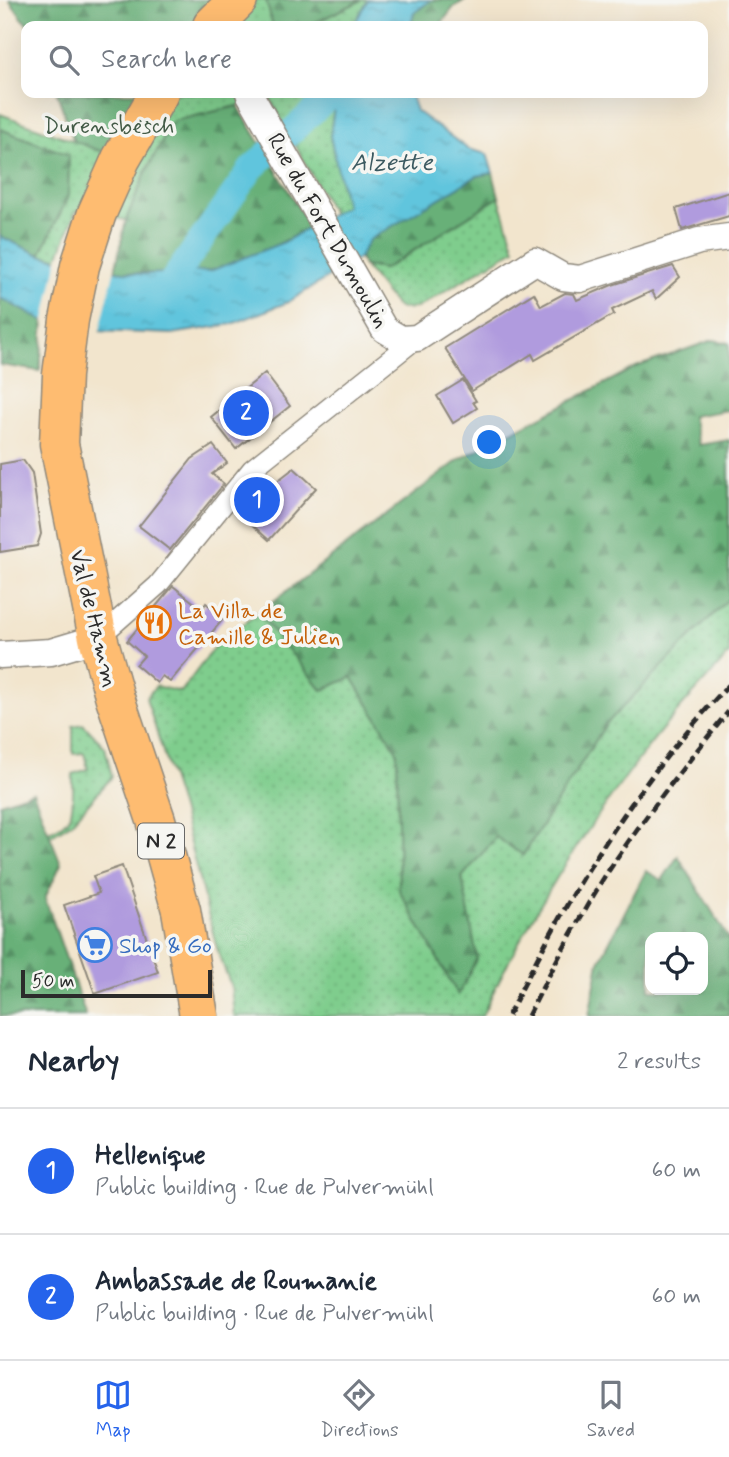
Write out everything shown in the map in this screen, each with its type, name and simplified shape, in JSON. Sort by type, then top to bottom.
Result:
[{"type":"main road","points":[[217,21],[238,0]]},
{"type":"main road","name":"Val de Hamm","points":[[156,98],[121,159],[97,213],[77,279],[62,374],[59,444],[98,638],[156,820],[181,910],[199,1016]]},
{"type":"street","name":"Rue du Fort Dumoulin","points":[[253,98],[384,329],[401,339],[417,338],[535,261],[564,278],[580,279],[699,241],[729,237]]},
{"type":"street","points":[[0,655],[51,652],[98,638],[158,585],[252,469],[417,338]]},
{"type":"green space","points":[[9,0],[238,0],[217,21],[24,21]]},
{"type":"green space","points":[[238,0],[266,0],[272,21],[217,21]]},
{"type":"green space","points":[[266,0],[362,0],[318,21],[272,21]]},
{"type":"green space","points":[[362,0],[368,0],[356,21],[318,21]]},
{"type":"green space","points":[[431,0],[465,0],[454,7],[443,21],[412,21],[414,13]]},
{"type":"green space","name":"Durensbësch","points":[[59,98],[156,98],[121,159],[74,141]]},
{"type":"green space","points":[[156,98],[252,98],[238,106],[173,121],[147,169],[126,220],[76,211],[58,258],[40,255],[68,197],[69,155],[0,129],[0,114],[121,158]]},
{"type":"green space","points":[[270,98],[335,98],[330,136],[347,206],[333,214]]},
{"type":"green space","points":[[238,106],[310,227],[262,251],[212,270],[177,274],[115,271],[126,220],[147,170],[173,121]]},
{"type":"green space","points":[[0,129],[69,155],[68,197],[40,255],[0,236]]},
{"type":"green space","points":[[493,173],[499,197],[384,269],[364,266],[359,258],[368,240],[477,176]]},
{"type":"green space","points":[[499,197],[515,249],[417,308],[401,309],[396,306],[364,266],[385,269]]},
{"type":"green space","points":[[0,298],[44,321],[40,371],[0,365]]},
{"type":"green space","points":[[713,340],[729,343],[729,410],[692,416],[699,445],[729,440],[729,598],[606,724],[523,855],[496,837],[462,877],[477,958],[458,995],[399,890],[397,751],[352,677],[322,690],[258,613],[460,459],[636,367]]},
{"type":"green space","points":[[729,598],[729,654],[657,735],[579,844],[517,945],[482,1016],[234,1016],[231,986],[218,952],[181,809],[146,698],[156,686],[181,692],[215,646],[258,613],[322,690],[352,677],[397,751],[399,890],[458,995],[477,958],[462,877],[496,836],[523,855],[606,724]]},
{"type":"green space","points":[[83,724],[105,747],[112,777],[71,823],[50,836],[48,831],[65,822],[72,809],[73,774],[88,769],[84,753],[73,754],[73,726]]},
{"type":"green space","points":[[33,792],[61,864],[45,898],[86,1016],[0,1016],[0,803]]},
{"type":"green space","points":[[678,856],[729,939],[729,1016],[589,1016],[599,962],[646,871],[662,880]]},
{"type":"water","points":[[368,0],[431,0],[414,13],[412,21],[356,21]]},
{"type":"water","name":"Alzette","points":[[335,98],[412,98],[416,111],[468,149],[487,154],[493,173],[477,176],[369,240],[359,258],[288,302],[232,324],[172,334],[96,331],[44,321],[0,298],[0,236],[40,255],[142,274],[210,271],[284,242],[346,206],[330,136]]},
{"type":"pier","points":[[59,254],[115,268],[99,334],[44,324]]},
{"type":"building","points":[[729,192],[729,216],[682,230],[676,209]]},
{"type":"building","points":[[673,266],[680,277],[656,299],[652,291],[612,310],[614,314],[535,360],[532,354],[472,391],[445,348],[534,293],[541,306],[565,293],[574,294],[577,300],[612,285]]},
{"type":"building","points":[[265,373],[290,406],[236,449],[211,417]]},
{"type":"building","points":[[463,380],[476,401],[473,402],[477,408],[453,423],[437,396]]},
{"type":"building","points":[[213,445],[227,463],[212,474],[224,484],[170,550],[139,526],[192,459]]},
{"type":"building","points":[[23,460],[32,473],[41,534],[37,546],[0,552],[0,464]]},
{"type":"building","points":[[294,468],[316,488],[269,540],[240,514],[269,482],[272,485]]},
{"type":"building","points":[[173,586],[202,609],[206,603],[224,618],[170,682],[162,676],[157,683],[136,665],[144,656],[127,641]]},
{"type":"building","points":[[122,866],[158,972],[95,994],[64,905],[99,893],[93,876]]},
{"type":"waterway","points":[[158,301],[252,168],[328,98]]},
{"type":"railway","points":[[508,1016],[579,884],[634,800],[695,722],[729,685]]},
{"type":"railway","points":[[528,1016],[609,870],[667,789],[729,711]]},
{"type":"place","name":"Ambassade de Roumanie","points":[[246,413]]},
{"type":"place","name":"Hellenique","points":[[257,500]]},
{"type":"place","name":"La Villa de Camille & Julien","points":[[154,623]]},
{"type":"place","name":"Shop & Go","points":[[95,945]]}]
